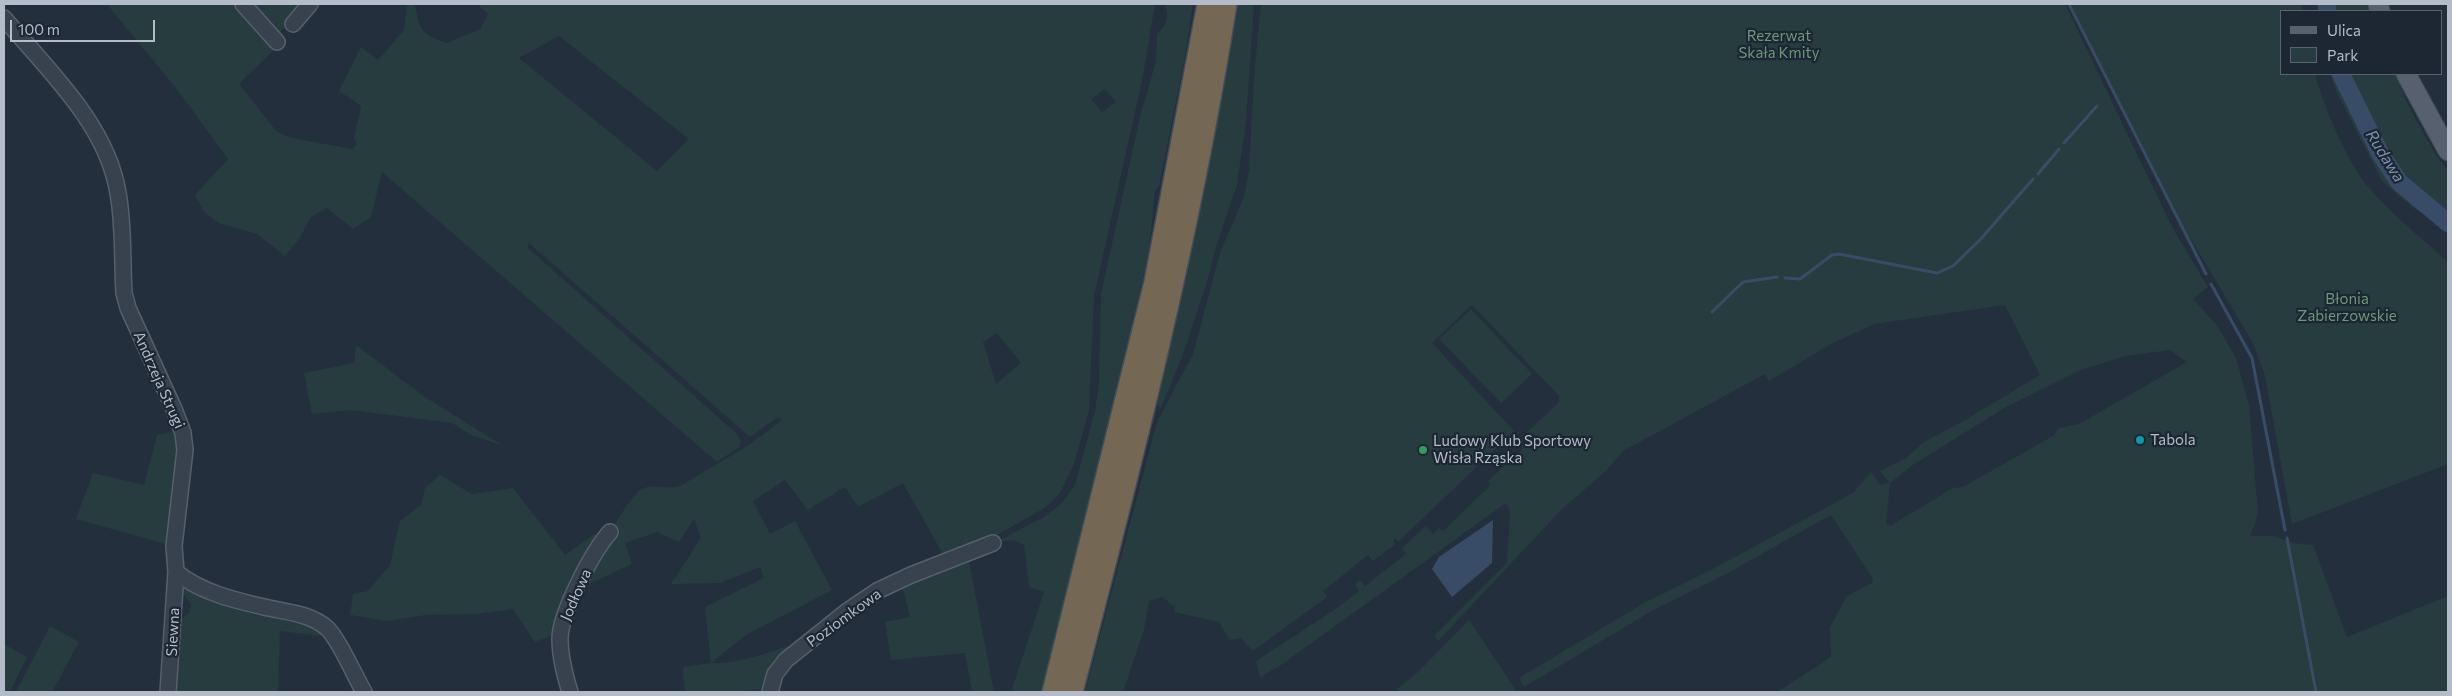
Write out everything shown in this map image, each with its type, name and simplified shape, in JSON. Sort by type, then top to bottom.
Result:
[{"type":"highway","points":[[1053,692],[1155,282],[1208,4]]},
{"type":"highway","points":[[1072,692],[1134,450],[1173,282],[1199,155],[1226,4]]},
{"type":"main road","points":[[2407,75],[2448,151]]},
{"type":"street","points":[[242,4],[277,42]]},
{"type":"street","points":[[293,24],[310,4]]},
{"type":"street","name":"Andrzeja Strugi","points":[[4,18],[80,109],[100,142],[112,171],[119,194],[124,293],[135,325],[171,402],[182,432],[185,450],[174,539],[176,572]]},
{"type":"street","name":"Jodłowa","points":[[570,692],[560,640],[563,620],[569,603],[596,552],[610,532]]},
{"type":"street","name":"Poziomkowa","points":[[770,692],[775,674],[786,660],[846,612],[877,591],[911,575],[993,543]]},
{"type":"street","points":[[176,572],[185,580],[223,596],[303,615],[321,624],[334,638],[364,692]]},
{"type":"street","name":"Siewna","points":[[168,692],[176,572]]},
{"type":"green space","points":[[107,4],[238,4],[276,48],[239,84],[277,132],[292,138],[352,149],[357,144],[354,138],[361,106],[339,91],[361,47],[378,60],[404,30],[407,4],[415,5],[420,26],[427,34],[447,43],[480,29],[488,14],[477,4],[1155,4],[1143,76],[1094,296],[1089,410],[1074,464],[1060,493],[1046,507],[985,542],[944,556],[903,483],[858,507],[845,487],[808,510],[785,480],[753,501],[770,534],[795,521],[832,590],[746,635],[711,663],[705,607],[764,578],[760,567],[720,583],[671,584],[701,538],[694,519],[679,542],[657,532],[625,543],[632,564],[582,587],[618,519],[635,495],[642,489],[647,487],[680,486],[749,445],[782,420],[778,417],[750,437],[529,243],[528,248],[736,433],[741,441],[739,447],[717,462],[382,172],[371,217],[353,229],[327,208],[311,217],[299,239],[285,256],[257,234],[219,223],[204,212],[195,195],[228,159],[179,92]],"holes":[[[559,36],[689,139],[657,171],[519,58]],[[1105,89],[1116,102],[1102,112],[1091,99]],[[997,333],[1021,363],[996,384],[983,342]]]},
{"type":"green space","points":[[250,4],[307,4],[279,33]]},
{"type":"green space","points":[[1165,4],[1193,4],[1184,61],[1159,186],[1155,190],[1149,252],[1043,692],[1014,692],[1012,689],[1044,592],[1029,587],[1024,545],[1014,540],[996,542],[1044,517],[1061,504],[1075,485],[1095,411],[1099,383],[1101,294],[1139,121],[1156,61],[1157,34],[1167,20]]},
{"type":"green space","points":[[1237,4],[1254,4],[1246,121],[1237,185],[1184,352],[1161,408],[1157,405],[1201,205]]},
{"type":"green space","name":"Rezerwat Skała Kmity","points":[[1261,4],[2065,4],[2173,229],[2208,287],[2193,299],[2216,324],[2236,358],[2249,405],[2258,515],[2250,536],[2273,536],[2293,543],[2313,545],[2347,637],[2448,596],[2448,692],[1777,692],[1831,657],[1830,627],[1847,596],[1872,583],[1873,579],[1831,515],[1726,574],[1657,608],[1524,687],[1519,678],[1644,603],[1711,570],[1853,493],[1871,472],[1880,485],[1890,483],[1880,471],[1906,458],[1924,442],[1960,423],[2040,375],[2005,305],[1874,324],[1831,344],[1769,381],[1765,374],[1623,451],[1607,470],[1562,509],[1438,641],[1434,636],[1507,563],[1510,512],[1506,503],[1281,665],[1260,677],[1256,661],[1337,608],[1359,591],[1355,584],[1360,580],[1365,586],[1406,554],[1402,548],[1426,526],[1433,534],[1439,528],[1443,531],[1491,485],[1488,481],[1523,449],[1517,442],[1559,402],[1559,396],[1472,305],[1432,343],[1514,431],[1398,542],[1395,538],[1393,541],[1395,544],[1373,561],[1368,555],[1323,591],[1327,597],[1253,651],[1241,638],[1230,640],[1219,622],[1174,612],[1175,607],[1162,597],[1149,601],[1144,630],[1123,692],[1085,692],[1157,422],[1193,354],[1220,253],[1244,197],[1249,170],[1255,65]],"holes":[[[2170,350],[2187,362],[2079,424],[2059,428],[2053,436],[1963,487],[1953,488],[1890,526],[1886,523],[1890,483],[1914,464],[2006,407],[2081,370],[2125,356]]]},
{"type":"green space","name":"Błonia Zabierzowskie","points":[[2071,4],[2302,4],[2302,10],[2280,10],[2280,75],[2315,75],[2337,134],[2361,177],[2388,208],[2448,262],[2448,464],[2292,524],[2265,376],[2253,343],[2185,229]]},
{"type":"green space","points":[[2317,4],[2368,4],[2370,10],[2318,10]]},
{"type":"green space","points":[[2330,75],[2395,75],[2408,105],[2437,157],[2448,170],[2448,232],[2440,224],[2412,207],[2382,181],[2338,95]]},
{"type":"green space","points":[[1471,309],[1532,374],[1501,403],[1439,339]]},
{"type":"green space","points":[[356,345],[425,397],[502,445],[471,435],[452,423],[351,410],[312,414],[304,373],[354,363]]},
{"type":"green space","points":[[177,431],[181,454],[169,545],[76,519],[93,473],[144,485],[157,435]]},
{"type":"green space","points":[[440,475],[472,494],[513,488],[565,555],[594,534],[602,536],[558,633],[535,642],[513,609],[476,614],[426,615],[387,621],[350,615],[353,594],[368,591],[390,565],[400,521],[421,505],[425,488]]},
{"type":"green space","points":[[968,556],[994,692],[972,692],[965,653],[891,660],[885,622],[910,617],[901,582]]},
{"type":"green space","points":[[188,587],[305,621],[328,637],[280,631],[278,692],[171,692],[178,622],[189,613],[191,605],[181,590]]},
{"type":"green space","points":[[1469,620],[1517,692],[1399,692],[1397,689],[1418,672]]},
{"type":"green space","points":[[50,626],[79,642],[52,692],[16,692]]},
{"type":"green space","points":[[806,639],[768,689],[730,692],[685,692],[683,667],[747,659]]},
{"type":"green space","points":[[4,644],[27,657],[10,692],[4,692]]},
{"type":"water","points":[[1493,520],[1492,563],[1452,597],[1432,569],[1439,557]]},
{"type":"waterway","points":[[2069,4],[2206,274]]},
{"type":"waterway","name":"Rudawa","points":[[2327,4],[2327,10]]},
{"type":"waterway","name":"Rudawa","points":[[2341,75],[2380,153],[2399,182],[2448,223]]},
{"type":"waterway","points":[[2064,143],[2097,106]]},
{"type":"waterway","points":[[2038,174],[2059,149]]},
{"type":"waterway","points":[[1785,278],[1800,279],[1832,255],[1839,254],[1937,273],[1953,266],[1979,241],[2033,179]]},
{"type":"waterway","points":[[1712,312],[1743,282],[1777,277]]},
{"type":"waterway","points":[[2211,284],[2252,358],[2285,530]]},
{"type":"waterway","points":[[2287,538],[2316,692]]},
{"type":"place","name":"Tabola","points":[[2140,440]]},
{"type":"place","name":"Ludowy Klub Sportowy Wisła Rząska","points":[[1423,450]]}]
